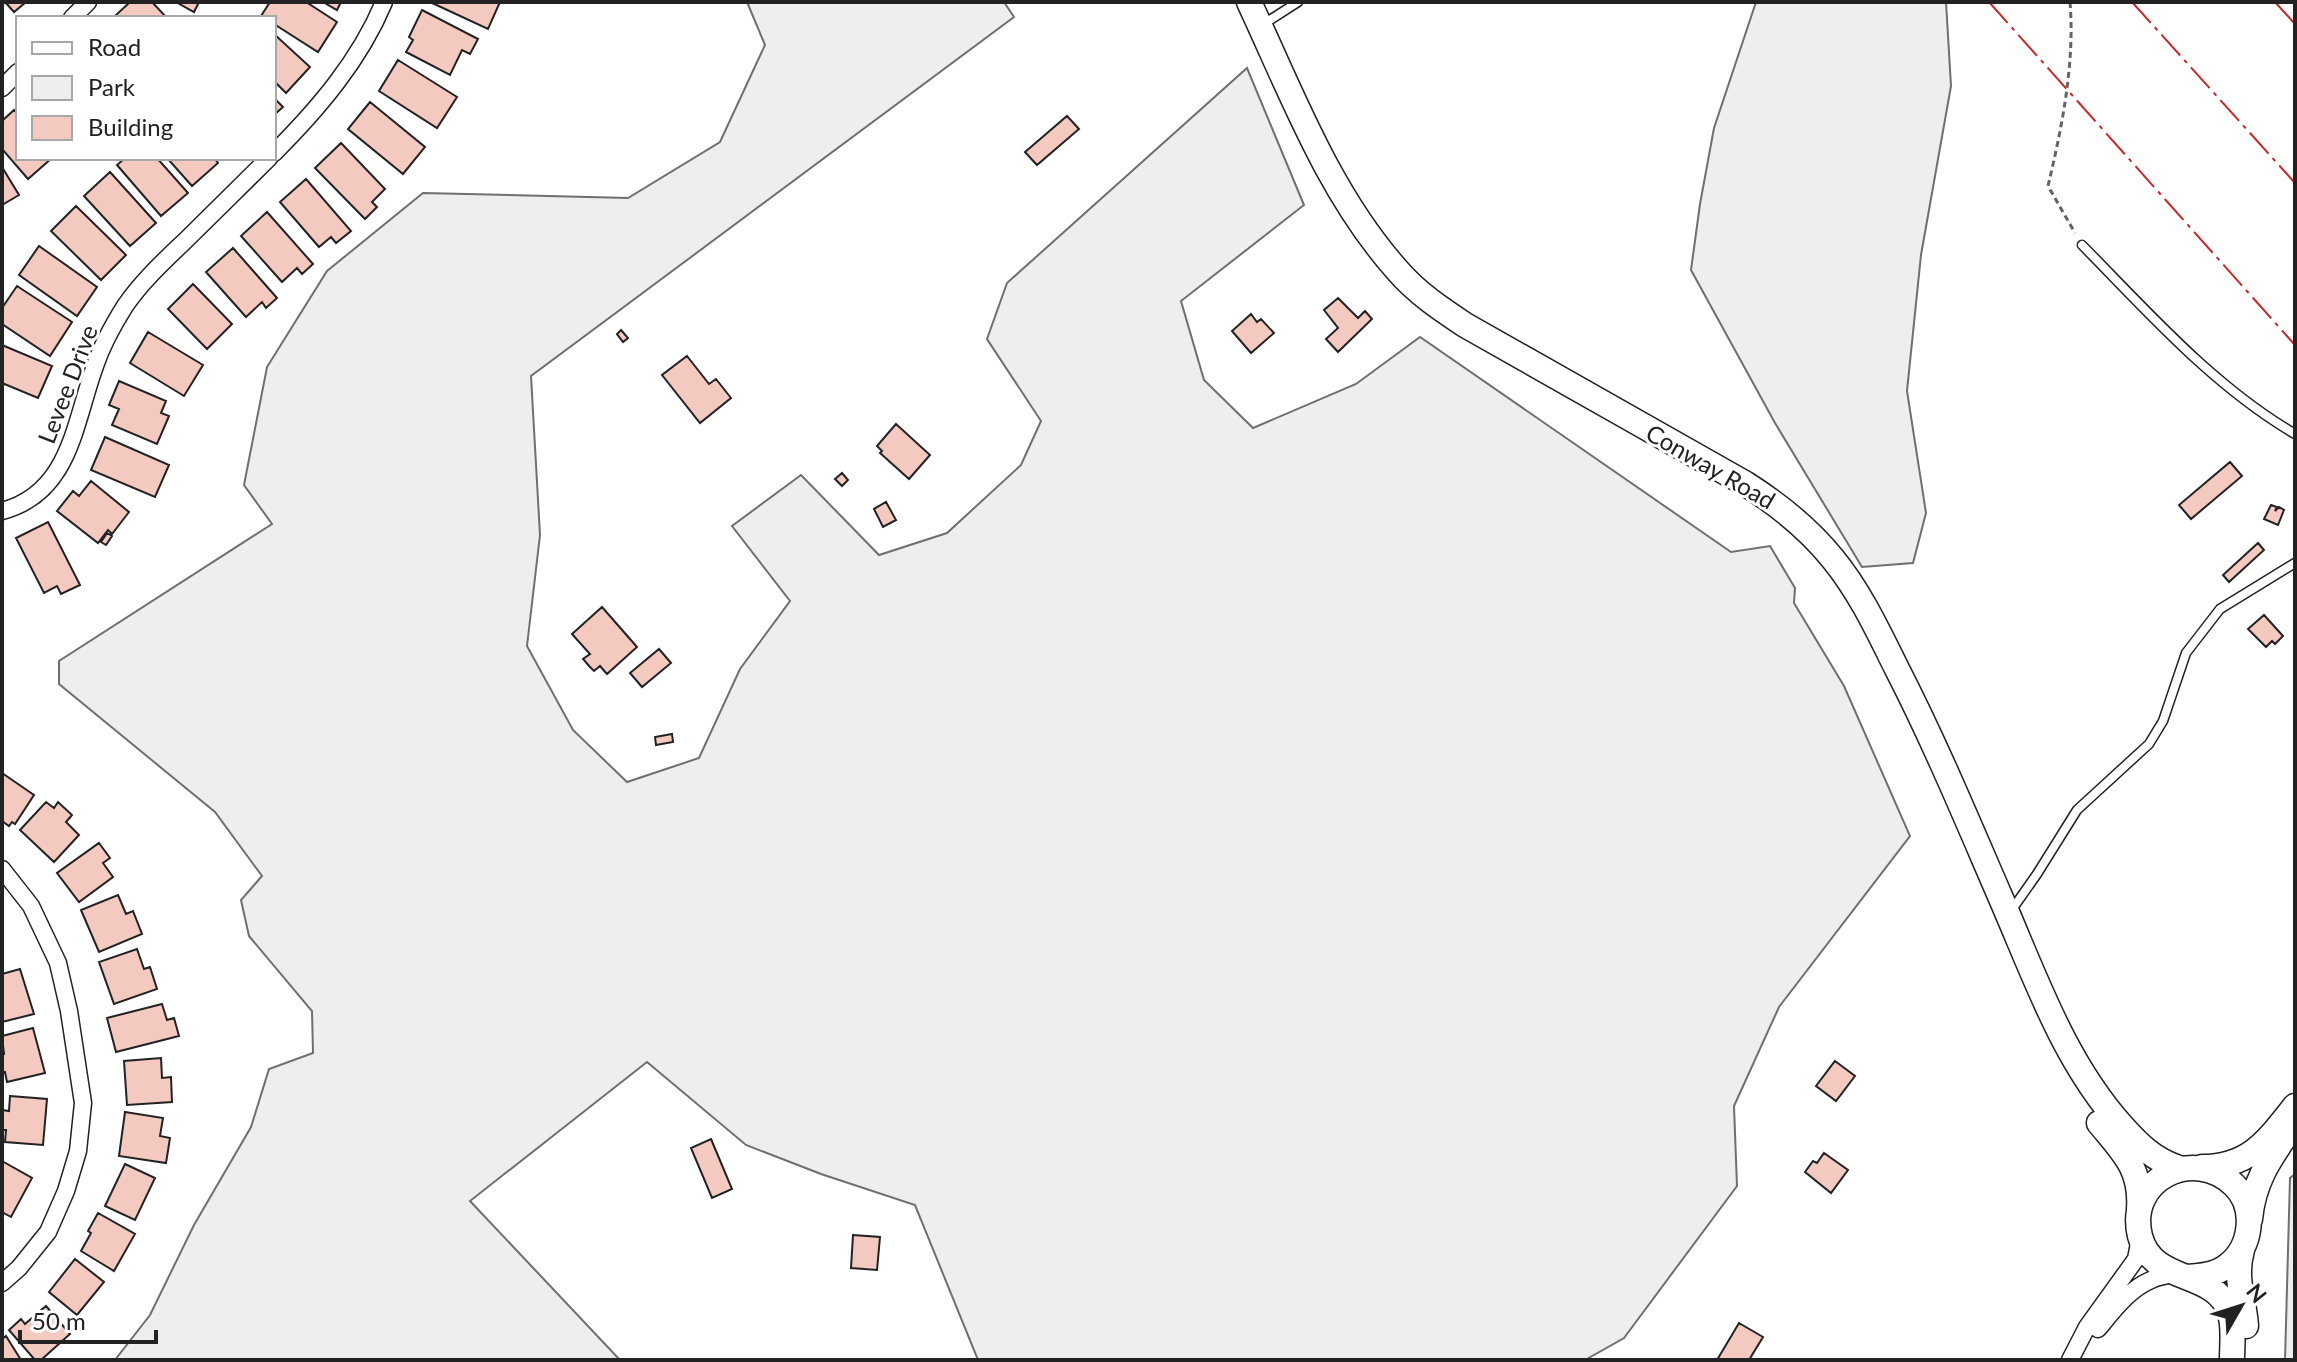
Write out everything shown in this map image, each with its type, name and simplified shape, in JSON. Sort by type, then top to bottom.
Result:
[{"type":"street","points":[[276,151],[327,97],[368,35],[384,2]]},
{"type":"street","name":"Conway Road","points":[[1249,2],[1290,95],[1330,172],[1379,248],[1400,273],[1430,301],[1465,325],[1746,484],[1807,529],[1834,559],[1858,594],[1922,718],[2058,1031],[2091,1088],[2139,1145],[2154,1157],[2221,1174],[2238,1188],[2247,1208],[2245,1240],[2238,1265],[2247,1360]]},
{"type":"street","name":"Levee Drive","points":[[2,511],[38,495],[52,481],[64,461],[96,362],[127,304],[150,275],[267,160]]},
{"type":"street","points":[[2,869],[31,906],[58,963],[83,1103],[78,1151],[66,1191],[48,1232],[19,1268],[2,1283]]},
{"type":"street","name":"Conway Road","points":[[2058,1031],[2066,1067],[2080,1098],[2136,1172],[2140,1193],[2140,1225]]},
{"type":"street","points":[[2070,1360],[2087,1327],[2136,1259],[2146,1194],[2160,1178],[2190,1168],[2217,1167],[2246,1157],[2269,1138],[2295,1106]]},
{"type":"street","points":[[2070,1360],[2123,1301],[2153,1279],[2182,1275],[2208,1276],[2228,1266],[2245,1240],[2260,1175],[2295,1122]]},
{"type":"street","points":[[2140,1225],[2150,1256],[2166,1270],[2213,1289],[2227,1306],[2231,1322],[2232,1360]]},
{"type":"lane","points":[[1260,26],[1298,2]]},
{"type":"lane","points":[[2082,245],[2174,338],[2260,414],[2295,434]]},
{"type":"lane","points":[[2008,915],[2077,810],[2149,744],[2163,721],[2186,653],[2220,609],[2295,563]]},
{"type":"path","points":[[2070,2],[2073,33],[2060,136],[2048,186],[2082,245]]},
{"type":"green space","points":[[747,2],[1004,2],[1014,17],[531,376],[540,535],[527,646],[573,730],[627,782],[699,758],[740,669],[790,601],[732,526],[801,475],[879,555],[947,533],[1021,465],[1041,421],[987,339],[1007,283],[1247,68],[1304,205],[1181,301],[1204,380],[1253,428],[1356,384],[1420,337],[1731,552],[1770,546],[1795,588],[1794,603],[1844,686],[1910,836],[1779,1007],[1734,1106],[1737,1186],[1624,1338],[1585,1360],[978,1360],[915,1205],[746,1145],[647,1062],[470,1201],[620,1360],[115,1360],[150,1315],[194,1225],[251,1127],[269,1069],[313,1053],[312,1011],[249,936],[241,900],[262,876],[215,812],[59,684],[59,661],[272,524],[244,485],[267,367],[327,271],[423,193],[628,198],[720,142],[765,45]]},
{"type":"green space","points":[[1756,2],[1946,2],[1951,86],[1921,255],[1907,391],[1926,513],[1913,563],[1862,567],[1775,423],[1691,270],[1714,128]]},
{"type":"green space","points":[[2295,1174],[2295,1360],[2285,1360],[2290,1178]]},
{"type":"building","points":[[5,2],[26,2],[14,12]]},
{"type":"building","points":[[130,2],[152,2],[165,16],[117,16]]},
{"type":"building","points":[[176,2],[199,2],[194,12]]},
{"type":"building","points":[[270,2],[306,2],[337,22],[318,52],[276,25],[276,16],[261,16]]},
{"type":"building","points":[[323,2],[341,2],[337,10]]},
{"type":"building","points":[[430,2],[500,2],[488,29]]},
{"type":"building","points":[[422,10],[478,39],[470,54],[462,50],[450,75],[406,52],[413,40],[409,37]]},
{"type":"building","points":[[276,36],[310,67],[286,93],[276,83]]},
{"type":"building","points":[[398,60],[457,97],[437,128],[379,91]]},
{"type":"building","points":[[276,100],[283,107],[276,113]]},
{"type":"building","points":[[370,102],[425,147],[403,174],[348,129]]},
{"type":"building","points":[[14,110],[16,112],[16,160],[50,160],[28,179],[2,149],[2,121]]},
{"type":"building","points":[[1067,116],[1079,129],[1037,165],[1025,152]]},
{"type":"building","points":[[341,143],[385,189],[372,202],[377,207],[365,219],[315,168]]},
{"type":"building","points":[[123,160],[159,160],[188,193],[161,216],[117,165]]},
{"type":"building","points":[[169,160],[216,160],[218,163],[192,186]]},
{"type":"building","points":[[2,167],[19,195],[2,205]]},
{"type":"building","points":[[110,172],[156,223],[130,246],[84,196]]},
{"type":"building","points":[[306,179],[351,231],[336,243],[331,237],[319,247],[280,202]]},
{"type":"building","points":[[76,206],[126,255],[101,280],[51,231]]},
{"type":"building","points":[[267,212],[313,264],[302,274],[297,268],[282,282],[241,236]]},
{"type":"building","points":[[39,246],[97,287],[77,316],[19,275]]},
{"type":"building","points":[[233,248],[277,298],[266,308],[262,302],[246,317],[206,272]]},
{"type":"building","points":[[193,284],[232,324],[207,349],[168,309]]},
{"type":"building","points":[[17,286],[72,322],[50,356],[2,324],[2,308]]},
{"type":"building","points":[[1338,298],[1358,318],[1365,311],[1372,319],[1338,352],[1326,339],[1338,328],[1324,310]]},
{"type":"building","points":[[1251,314],[1257,322],[1261,319],[1274,333],[1251,353],[1232,331]]},
{"type":"building","points":[[621,330],[628,338],[623,342],[617,334]]},
{"type":"building","points":[[148,332],[203,365],[184,396],[130,363]]},
{"type":"building","points":[[2,345],[52,366],[38,398],[2,383]]},
{"type":"building","points":[[687,356],[709,384],[716,379],[731,398],[700,423],[662,375]]},
{"type":"building","points":[[119,381],[166,401],[161,413],[169,416],[157,444],[112,425],[119,409],[109,405]]},
{"type":"building","points":[[896,424],[930,455],[909,479],[880,453],[882,451],[877,446]]},
{"type":"building","points":[[105,437],[169,465],[155,497],[91,470]]},
{"type":"building","points":[[2230,462],[2242,476],[2191,519],[2179,505]]},
{"type":"building","points":[[842,473],[848,480],[842,486],[835,479]]},
{"type":"building","points":[[91,481],[129,512],[112,534],[108,530],[98,543],[57,511],[73,491],[79,496]]},
{"type":"building","points":[[886,502],[896,520],[883,527],[874,509]]},
{"type":"building","points":[[2271,505],[2277,507],[2275,511],[2279,507],[2284,510],[2278,525],[2264,519]]},
{"type":"building","points":[[48,522],[80,585],[61,594],[57,586],[44,593],[16,538]]},
{"type":"building","points":[[107,533],[112,536],[106,545],[101,542]]},
{"type":"building","points":[[2258,543],[2264,550],[2229,582],[2223,575]]},
{"type":"building","points":[[602,607],[637,647],[607,674],[600,666],[594,671],[583,659],[590,654],[572,634]]},
{"type":"building","points":[[2264,615],[2283,636],[2266,647],[2248,629]]},
{"type":"building","points":[[659,649],[671,663],[642,687],[630,673]]},
{"type":"building","points":[[672,734],[673,742],[656,745],[655,737]]},
{"type":"building","points":[[2,773],[34,795],[15,824],[12,822],[9,826],[2,821]]},
{"type":"building","points":[[46,802],[54,808],[58,802],[72,815],[66,822],[79,835],[54,862],[20,830]]},
{"type":"building","points":[[99,843],[110,858],[103,863],[113,877],[79,902],[57,873]]},
{"type":"building","points":[[118,895],[126,914],[133,911],[142,934],[99,952],[81,910]]},
{"type":"building","points":[[137,949],[144,969],[150,967],[157,989],[114,1004],[99,962]]},
{"type":"building","points":[[20,969],[34,1014],[2,1022],[2,974]]},
{"type":"building","points":[[162,1004],[167,1020],[174,1018],[179,1036],[116,1052],[107,1018]]},
{"type":"building","points":[[33,1028],[45,1073],[7,1082],[5,1072],[2,1073],[2,1036]]},
{"type":"building","points":[[161,1058],[162,1078],[171,1077],[172,1102],[127,1105],[124,1061]]},
{"type":"building","points":[[1835,1061],[1855,1076],[1836,1101],[1816,1086]]},
{"type":"building","points":[[10,1096],[47,1099],[43,1145],[5,1142],[2,1110],[9,1111]]},
{"type":"building","points":[[125,1112],[163,1118],[160,1136],[170,1138],[166,1163],[119,1156]]},
{"type":"building","points":[[711,1139],[732,1189],[712,1198],[691,1148]]},
{"type":"building","points":[[1824,1153],[1848,1170],[1831,1193],[1805,1172]]},
{"type":"building","points":[[2,1161],[32,1178],[11,1217],[2,1212]]},
{"type":"building","points":[[125,1164],[155,1178],[135,1220],[105,1206]]},
{"type":"building","points":[[98,1213],[135,1234],[114,1271],[81,1251]]},
{"type":"building","points":[[853,1235],[880,1237],[877,1270],[851,1268]]},
{"type":"building","points":[[75,1259],[104,1282],[77,1315],[49,1292]]},
{"type":"building","points":[[46,1306],[70,1334],[41,1360],[35,1360],[9,1330],[21,1319],[25,1324]]},
{"type":"building","points":[[1739,1323],[1763,1337],[1749,1360],[1717,1360]]},
{"type":"building","points":[[6,1336],[21,1360],[2,1360],[2,1339]]},
{"type":"power","points":[[1989,2],[2295,345]]},
{"type":"power","points":[[2132,2],[2295,183]]},
{"type":"power","points":[[2275,2],[2295,24]]}]
